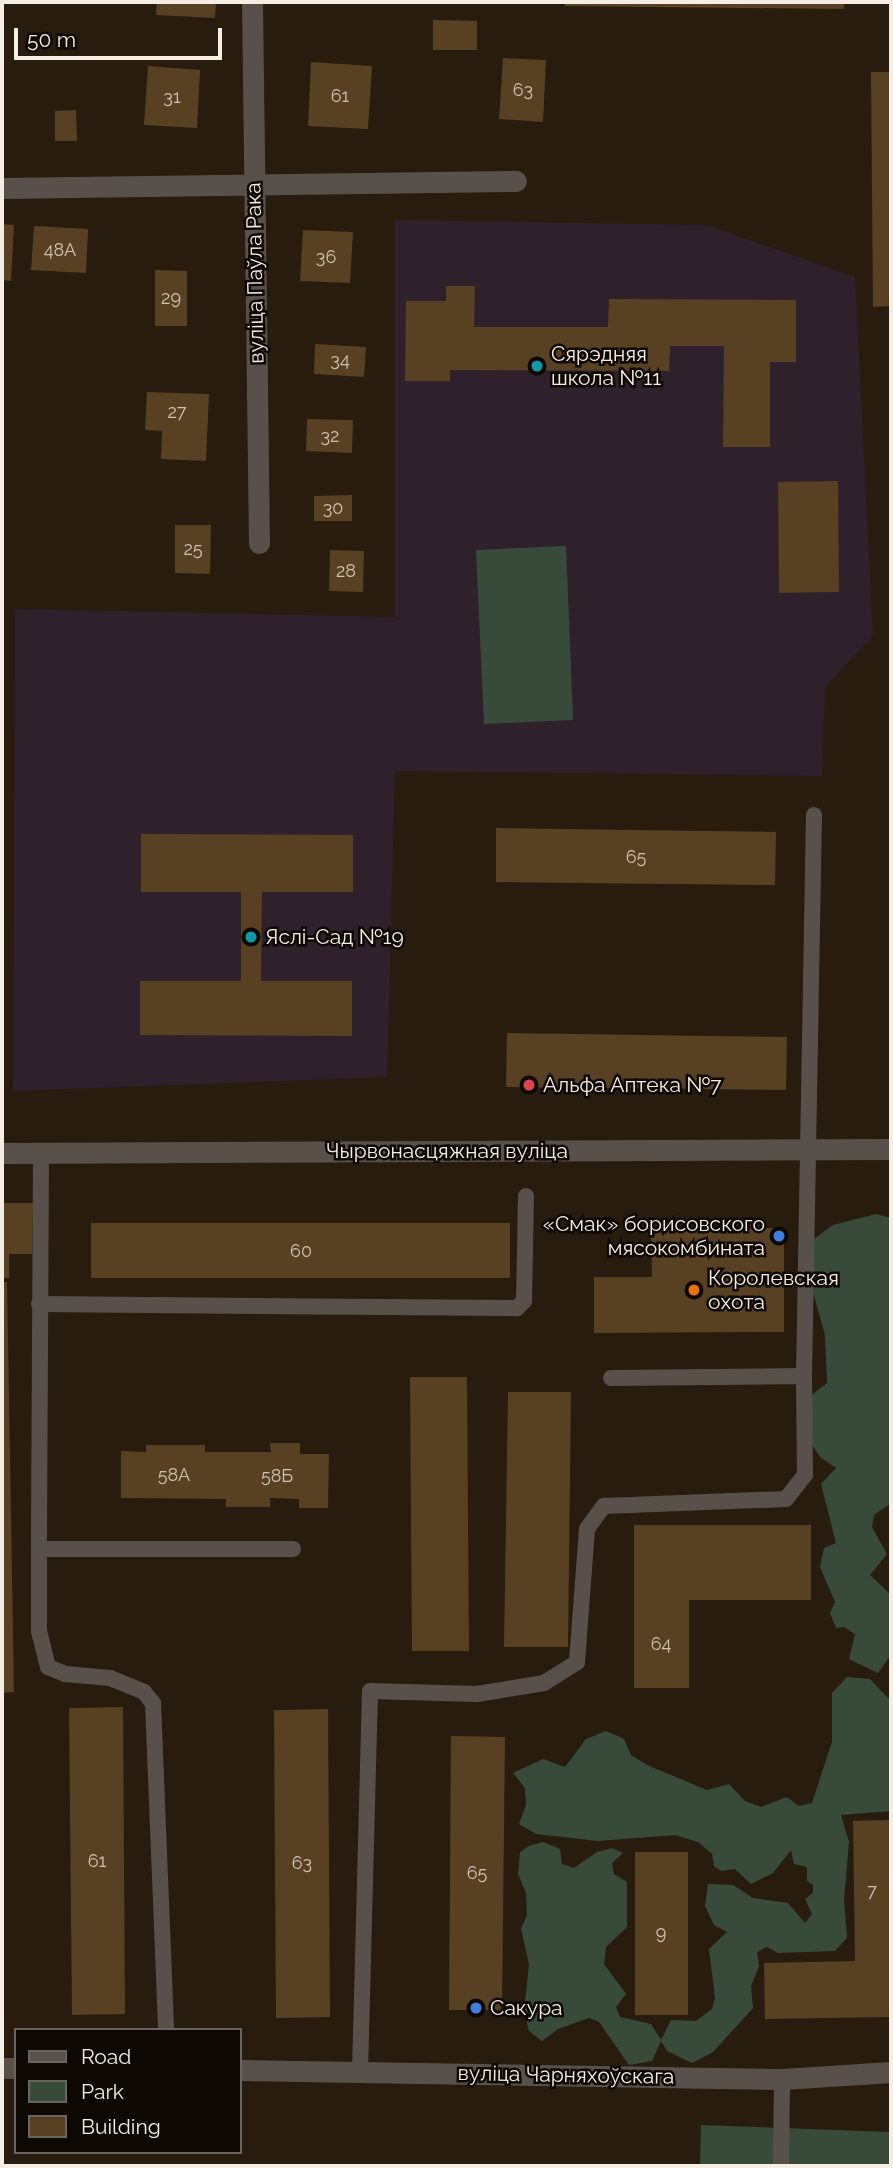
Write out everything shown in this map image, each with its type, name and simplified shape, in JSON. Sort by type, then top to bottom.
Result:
[{"type":"street","name":"вуліца Паўла Рака","points":[[252,2],[258,543]]},
{"type":"street","points":[[2,188],[254,187],[516,181]]},
{"type":"street","name":"Чырвонасцяжная вуліца","points":[[2,1153],[891,1149]]},
{"type":"street","name":"вуліца Чарняхоўскага","points":[[242,2070],[782,2079],[891,2072]]},
{"type":"lane","points":[[360,2072],[370,1691],[477,1694],[544,1683],[577,1662],[587,1528],[604,1506],[786,1499],[805,1475],[804,1377],[811,1149],[814,815]]},
{"type":"lane","points":[[41,1153],[39,1631],[48,1667],[65,1674],[110,1678],[144,1692],[153,1703],[166,2028]]},
{"type":"lane","points":[[39,1304],[517,1308],[524,1301],[526,1196]]},
{"type":"lane","points":[[611,1378],[804,1377]]},
{"type":"lane","points":[[38,1549],[293,1549]]},
{"type":"lane","points":[[782,2079],[782,2166]]},
{"type":"shaded area","points":[[395,220],[706,225],[855,277],[873,636],[825,687],[822,776],[395,771],[387,1077],[13,1091],[15,609],[395,617]]},
{"type":"green space","points":[[566,546],[573,720],[484,724],[476,550]]},
{"type":"green space","points":[[876,1214],[891,1218],[891,1503],[874,1515],[872,1527],[887,1554],[870,1575],[891,1595],[891,1655],[878,1673],[849,1659],[855,1634],[844,1627],[836,1628],[830,1613],[835,1602],[820,1567],[824,1548],[836,1543],[821,1484],[836,1468],[820,1457],[805,1434],[803,1402],[827,1383],[825,1335],[811,1285],[810,1242],[833,1225]]},
{"type":"green space","points":[[847,1677],[870,1679],[891,1701],[891,1811],[841,1815],[849,1842],[844,1900],[847,1938],[835,1951],[778,1953],[767,1947],[757,1952],[759,1966],[751,1986],[753,2008],[713,2052],[692,2063],[667,2051],[661,2041],[652,2061],[629,2065],[599,2022],[589,2018],[558,2029],[542,2041],[529,2031],[524,2012],[529,1964],[521,1929],[527,1915],[526,1893],[518,1874],[520,1852],[529,1846],[543,1842],[560,1849],[562,1864],[574,1868],[597,1852],[612,1848],[623,1853],[612,1863],[614,1874],[627,1882],[627,1927],[606,1947],[604,1964],[626,1994],[616,2007],[620,2017],[651,2024],[661,2040],[671,2020],[696,2021],[712,2009],[715,1998],[709,1949],[727,1932],[714,1925],[705,1906],[708,1884],[733,1885],[753,1898],[788,1903],[805,1923],[812,1914],[805,1899],[813,1893],[813,1885],[807,1881],[807,1867],[794,1864],[791,1850],[773,1873],[751,1884],[735,1869],[721,1871],[714,1866],[712,1854],[698,1842],[675,1835],[598,1841],[536,1834],[519,1824],[526,1805],[525,1788],[513,1773],[543,1759],[565,1767],[586,1739],[606,1731],[624,1739],[631,1755],[649,1766],[707,1790],[729,1784],[745,1801],[761,1807],[787,1797],[799,1806],[812,1803],[832,1742],[832,1693]]},
{"type":"green space","points":[[701,2125],[891,2132],[891,2166],[700,2166]]},
{"type":"building","points":[[157,2],[216,2],[215,18],[156,15]]},
{"type":"building","points":[[565,2],[844,2],[844,9],[565,6]]},
{"type":"building","points":[[433,20],[477,21],[477,50],[433,50]]},
{"type":"building","points":[[503,58],[546,60],[543,122],[499,119]]},
{"type":"building","points":[[311,62],[372,66],[368,129],[308,126]]},
{"type":"building","points":[[148,66],[200,70],[197,128],[144,125]]},
{"type":"building","points":[[871,72],[891,72],[891,306],[873,307]]},
{"type":"building","points":[[76,110],[77,141],[55,141],[55,111]]},
{"type":"building","points":[[2,224],[14,225],[11,281],[2,280]]},
{"type":"building","points":[[34,226],[88,229],[86,273],[31,270]]},
{"type":"building","points":[[303,230],[353,232],[350,283],[300,281]]},
{"type":"building","points":[[155,270],[187,271],[187,326],[155,326]]},
{"type":"building","name":"Сярэдняя школа №11","points":[[446,286],[475,286],[474,327],[608,327],[609,299],[796,300],[796,362],[770,362],[770,447],[723,447],[724,346],[670,346],[669,371],[450,370],[450,381],[405,381],[406,301],[446,301]]},
{"type":"building","points":[[315,344],[366,347],[364,377],[314,374]]},
{"type":"building","points":[[147,392],[209,394],[206,461],[161,459],[162,431],[145,430]]},
{"type":"building","points":[[307,419],[353,420],[352,453],[306,451]]},
{"type":"building","points":[[838,481],[839,592],[779,593],[778,482]]},
{"type":"building","points":[[352,495],[352,521],[314,521],[314,496]]},
{"type":"building","points":[[175,525],[211,525],[210,574],[175,573]]},
{"type":"building","points":[[330,550],[364,551],[363,592],[329,591]]},
{"type":"building","points":[[496,828],[776,832],[775,885],[496,882]]},
{"type":"building","name":"Яслі-Сад №19","points":[[141,834],[353,835],[353,892],[262,892],[261,981],[352,981],[352,1036],[140,1035],[140,981],[241,981],[241,892],[141,892]]},
{"type":"building","points":[[507,1033],[787,1037],[786,1090],[506,1087]]},
{"type":"building","points":[[2,1203],[33,1203],[32,1254],[9,1254],[9,1278],[2,1278]]},
{"type":"building","points":[[91,1223],[510,1223],[510,1278],[91,1278]]},
{"type":"building","points":[[784,1228],[784,1332],[594,1333],[594,1277],[652,1277],[651,1229]]},
{"type":"building","points":[[2,1282],[7,1282],[14,1692],[2,1693]]},
{"type":"building","points":[[410,1377],[467,1377],[469,1651],[412,1651]]},
{"type":"building","points":[[508,1392],[571,1392],[568,1647],[504,1647]]},
{"type":"building","points":[[270,1443],[300,1443],[300,1454],[329,1454],[328,1508],[299,1508],[299,1499],[270,1498],[270,1507],[226,1507],[226,1499],[121,1498],[121,1451],[146,1452],[146,1445],[205,1445],[205,1452],[271,1452]]},
{"type":"building","points":[[634,1525],[811,1525],[811,1600],[689,1600],[689,1688],[634,1688]]},
{"type":"building","points":[[123,1707],[125,2014],[72,2015],[69,1708]]},
{"type":"building","points":[[328,1709],[330,2017],[276,2018],[274,1710]]},
{"type":"building","points":[[451,1736],[505,1737],[502,2010],[449,2010]]},
{"type":"building","points":[[891,1820],[891,2017],[765,2019],[764,1963],[855,1961],[853,1821]]},
{"type":"building","points":[[635,1852],[688,1852],[688,2015],[635,2015]]},
{"type":"place","name":"Сярэдняя школа №11","points":[[537,366]]},
{"type":"place","name":"Яслі-Сад №19","points":[[251,937]]},
{"type":"place","name":"Альфа Аптека №7","points":[[529,1085]]},
{"type":"place","name":"«Смак» борисовского мясокомбината","points":[[779,1236]]},
{"type":"place","name":"Королевская охота","points":[[694,1290]]},
{"type":"place","name":"Сакура","points":[[476,2008]]}]
